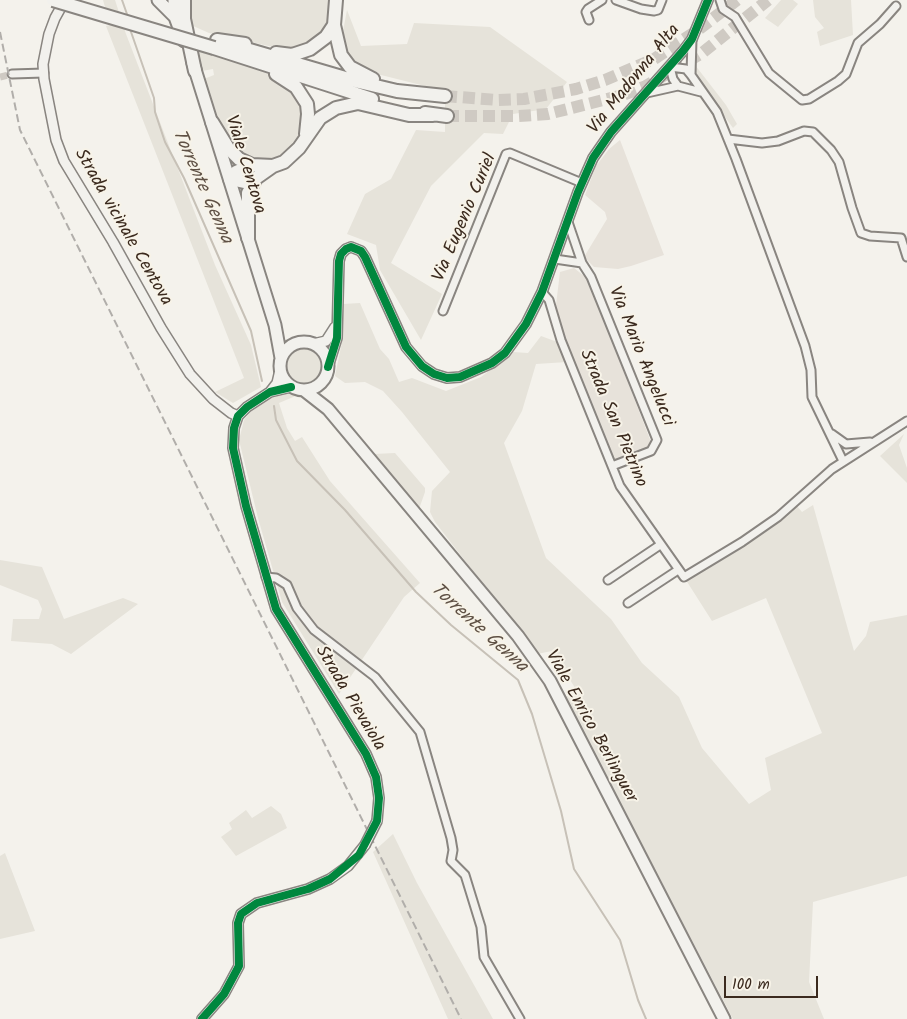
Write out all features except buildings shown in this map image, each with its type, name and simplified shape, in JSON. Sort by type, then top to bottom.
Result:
[{"type":"highway","points":[[53,0],[217,46],[359,82],[397,91],[440,96],[358,73],[341,55],[334,24],[336,0]]},
{"type":"highway","points":[[77,0],[360,96],[434,115]]},
{"type":"highway","points":[[184,0],[184,19],[195,71]]},
{"type":"highway","points":[[217,46],[235,42],[292,55],[319,43],[334,24]]},
{"type":"highway","points":[[217,46],[282,77],[296,87],[307,104],[308,114],[305,139]]},
{"type":"highway","points":[[252,165],[236,172],[230,179],[244,182],[256,178],[293,155],[320,118],[327,112],[347,104],[372,106],[409,114],[447,116]]},
{"type":"highway","points":[[212,122],[228,148],[239,159],[252,165],[273,166]]},
{"type":"highway","points":[[248,238],[248,193],[256,178]]},
{"type":"main road","points":[[158,0],[175,17]]},
{"type":"main road","points":[[174,0],[175,17]]},
{"type":"main road","name":"Viale Centova","points":[[175,17],[195,71],[230,179],[275,325],[282,358]]},
{"type":"main road","points":[[275,325],[289,338],[299,343],[313,344],[324,353],[328,367],[324,380],[324,397],[328,409]]},
{"type":"main road","points":[[299,343],[290,347],[282,358],[280,370],[286,383],[291,387],[305,391],[318,386],[324,380]]},
{"type":"main road","name":"Viale Enrico Berlinguer","points":[[305,391],[328,409],[518,636],[550,681],[724,1019]]},
{"type":"street","name":"Strada vicinale Centova","points":[[65,0],[55,18],[47,40],[44,73],[56,140],[70,173],[190,374],[213,399],[230,413],[238,416]]},
{"type":"street","points":[[589,20],[586,12],[602,0]]},
{"type":"street","points":[[616,0],[641,9],[654,11],[658,10],[662,0]]},
{"type":"street","name":"Via Madonna Alta","points":[[542,292],[582,183],[602,143],[670,67],[692,39],[708,0]]},
{"type":"street","points":[[720,0],[723,10],[735,17],[769,73],[802,100],[809,99],[838,82],[846,74],[858,43],[880,24],[896,6]]},
{"type":"street","name":"Via Madonna Alta","points":[[692,39],[692,75]]},
{"type":"street","name":"Via Madonna Alta","points":[[670,67],[686,69],[717,112],[805,346],[811,370],[812,397],[843,461]]},
{"type":"street","name":"Via Madonna Alta","points":[[670,67],[673,79],[678,86]]},
{"type":"street","points":[[12,74],[26,72],[44,73]]},
{"type":"street","name":"Via Madonna Alta","points":[[646,93],[668,86],[678,86],[701,92]]},
{"type":"street","points":[[728,139],[762,142],[778,141],[804,131],[813,132],[831,150],[839,162],[861,233],[870,236],[901,238],[907,257]]},
{"type":"street","name":"Via Eugenio Curiel","points":[[443,311],[506,154],[510,153],[582,183]]},
{"type":"street","name":"Via Mario Angelucci","points":[[568,222],[575,247],[591,277],[657,440],[650,451],[612,466]]},
{"type":"street","points":[[560,245],[570,244],[575,247]]},
{"type":"street","points":[[328,367],[337,338],[339,261],[341,254],[351,247],[361,252],[365,257],[395,324],[412,356],[434,374],[447,378],[460,377],[476,371],[505,353],[526,324],[542,292]]},
{"type":"street","points":[[555,259],[582,263]]},
{"type":"street","name":"Strada San Pietrino","points":[[542,292],[549,300],[561,340],[620,486],[684,577],[742,542],[778,517],[843,461]]},
{"type":"street","points":[[313,344],[326,342],[332,335],[336,325]]},
{"type":"street","points":[[270,392],[277,383],[280,370]]},
{"type":"street","points":[[238,416],[247,406],[270,392],[291,387]]},
{"type":"street","name":"Strada Pievaiola","points":[[202,1019],[224,994],[239,966],[238,923],[241,914],[257,903],[308,888],[330,878],[348,866],[366,845],[377,821],[379,798],[376,777],[366,754],[276,610],[232,448],[232,437],[238,416]]},
{"type":"street","points":[[843,461],[907,421]]},
{"type":"street","points":[[828,430],[846,444],[863,444],[875,441]]},
{"type":"street","points":[[608,580],[660,545]]},
{"type":"street","points":[[628,603],[678,570]]},
{"type":"street","points":[[266,577],[282,581],[314,630],[366,670],[390,694],[420,732],[433,783],[451,838],[453,850],[451,861],[464,874],[481,927],[484,957],[520,1019]]},
{"type":"shaded area","points":[[103,0],[115,0],[126,34],[215,265],[251,345],[261,387],[233,403],[215,392],[244,378],[106,26],[110,25]]},
{"type":"shaded area","points":[[188,0],[331,0],[329,21],[321,36],[303,48],[287,50],[209,33],[191,25]]},
{"type":"shaded area","points":[[781,0],[793,0],[798,4],[778,27],[765,18]]},
{"type":"shaded area","points":[[813,0],[851,0],[853,35],[820,46],[817,32],[824,28],[815,17]]},
{"type":"shaded area","points":[[347,10],[361,46],[407,44],[414,23],[490,27],[567,82],[546,109],[513,114],[503,134],[484,133],[431,186],[391,263],[442,294],[421,340],[380,270],[376,245],[347,234],[365,194],[391,179],[416,130],[445,132],[445,91],[361,70],[348,54],[343,31]]},
{"type":"shaded area","points":[[697,39],[695,65],[726,105],[737,124],[733,128],[696,77],[692,56]]},
{"type":"shaded area","points":[[196,46],[271,74],[294,88],[303,104],[306,122],[299,142],[285,156],[266,163],[249,159],[235,151],[221,131],[204,79],[214,75],[213,69],[202,71]]},
{"type":"shaded area","points":[[620,140],[664,255],[618,269],[594,267],[584,257],[607,219],[605,212],[585,195],[596,166],[609,149]]},
{"type":"shaded area","points":[[574,268],[588,279],[651,442],[649,449],[617,461],[612,458],[557,317],[556,305],[560,272]]},
{"type":"shaded area","points":[[360,303],[380,349],[389,359],[399,382],[412,378],[446,391],[481,377],[513,352],[528,353],[541,336],[560,343],[567,362],[536,364],[522,411],[504,443],[546,558],[611,619],[642,663],[679,697],[702,748],[749,804],[771,790],[765,758],[822,733],[766,598],[712,621],[684,577],[783,512],[797,506],[802,512],[813,505],[854,651],[866,636],[870,622],[907,615],[907,876],[813,902],[809,982],[824,1019],[733,1019],[565,697],[577,691],[552,651],[537,654],[435,522],[430,512],[432,491],[450,472],[383,391],[365,382],[345,383],[335,376],[342,342],[343,304]]},
{"type":"shaded area","points":[[304,348],[317,354],[323,367],[317,380],[304,386],[291,380],[285,367],[291,354]]},
{"type":"shaded area","points":[[286,391],[298,395],[279,403],[287,428],[295,441],[302,437],[330,481],[420,583],[404,597],[339,694],[282,602],[258,518],[239,440],[244,420],[258,403],[275,392]]},
{"type":"shaded area","points":[[904,434],[899,445],[907,468],[907,483],[880,456]]},
{"type":"shaded area","points":[[395,453],[425,488],[419,509],[374,454]]},
{"type":"shaded area","points":[[0,560],[42,567],[64,619],[123,598],[138,604],[71,654],[52,644],[11,641],[13,619],[39,619],[42,609],[38,600],[0,585]]},
{"type":"shaded area","points":[[271,806],[281,814],[287,828],[236,856],[221,837],[232,829],[229,823],[246,810],[252,818]]},
{"type":"shaded area","points":[[393,834],[417,883],[493,1019],[448,1019],[373,852]]},
{"type":"shaded area","points":[[5,853],[35,931],[0,939],[0,856]]},
{"type":"waterway","name":"Torrente Genna","points":[[122,0],[128,17]]},
{"type":"waterway","name":"Torrente Genna","points":[[130,29],[154,98],[155,112],[165,142],[184,178],[251,331],[262,381]]},
{"type":"waterway","name":"Torrente Genna","points":[[274,406],[276,420],[297,461],[345,510],[416,592],[451,625],[518,680],[532,714],[561,811],[574,869],[620,940],[638,1000],[646,1019]]},
{"type":"tunnel","points":[[445,96],[498,100],[524,99],[576,89],[605,80],[654,59],[698,30],[737,0]]},
{"type":"tunnel","points":[[447,116],[548,114],[623,95],[646,86],[702,53],[768,0]]},
{"type":"tunnel","points":[[0,77],[12,74]]},
{"type":"railway","points":[[0,32],[20,130],[461,1019]]},
{"type":"cycle path","points":[[328,367],[337,338],[339,261],[341,254],[351,247],[361,251],[365,257],[406,347],[422,366],[434,374],[447,378],[460,377],[492,363],[505,353],[526,324],[542,292],[578,192],[593,158],[611,132],[692,39],[708,0]]},
{"type":"cycle path","points":[[202,1019],[224,994],[239,966],[238,923],[241,914],[257,903],[308,889],[330,879],[359,855],[377,821],[379,798],[376,777],[366,754],[276,609],[246,506],[233,448],[234,428],[238,416],[247,407],[270,392],[291,387]]}]
